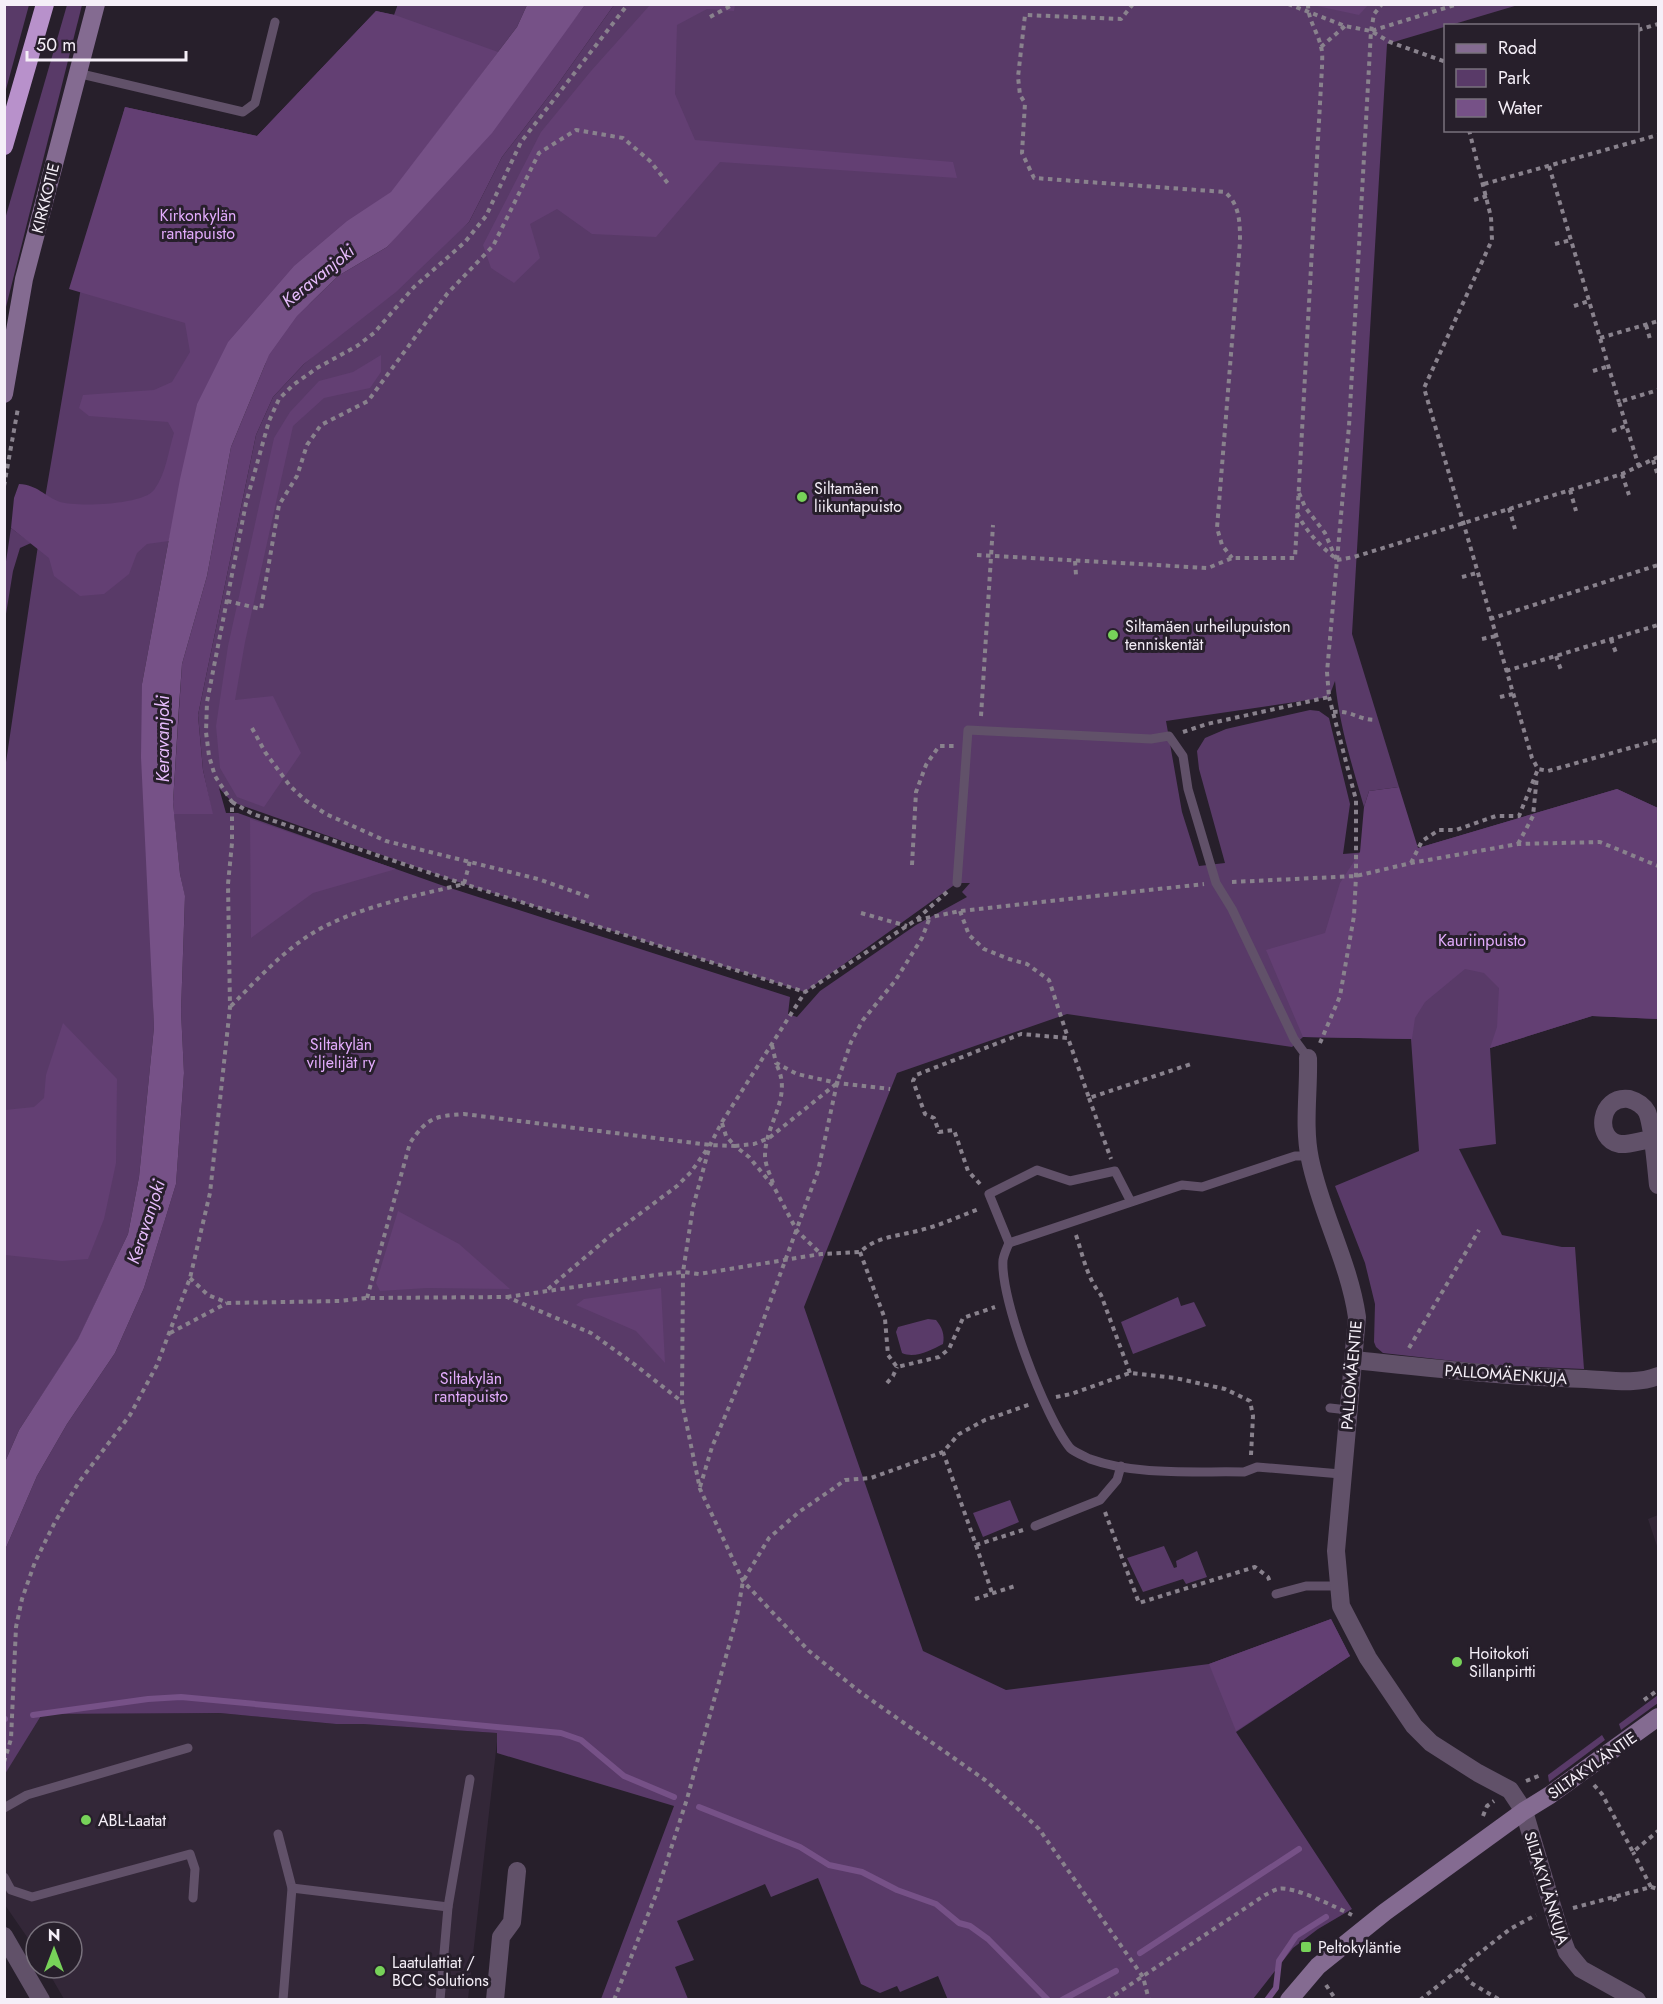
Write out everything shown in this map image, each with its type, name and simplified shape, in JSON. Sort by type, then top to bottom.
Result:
[{"type":"highway","points":[[4,146],[45,4]]},
{"type":"street","name":"KIRKKOTIE","points":[[4,394],[24,279],[96,4]]},
{"type":"street","name":"PALLOMÄENTIE","points":[[1308,1058],[1307,1137],[1309,1156],[1320,1199],[1353,1294],[1357,1317],[1341,1474],[1336,1551],[1341,1606],[1358,1640],[1414,1726],[1431,1743],[1510,1790],[1524,1811]]},
{"type":"street","points":[[1652,1139],[1659,1185]]},
{"type":"street","name":"PALLOMÄENKUJA","points":[[1354,1360],[1480,1374],[1568,1379],[1640,1381],[1659,1376]]},
{"type":"street","name":"SILTAKYLÄNTIE","points":[[1524,1811],[1659,1717]]},
{"type":"street","points":[[1289,2000],[1318,1966],[1385,1912],[1524,1811]]},
{"type":"street","name":"SILTAKYLÄNKUJA","points":[[1524,1811],[1559,1908],[1567,1952],[1581,1969],[1631,1998]]},
{"type":"street","points":[[495,2000],[501,1937],[512,1922],[517,1871]]},
{"type":"street","points":[[4,1936],[41,2000]]},
{"type":"lane","points":[[77,72],[243,112],[255,103],[275,22]]},
{"type":"lane","points":[[957,883],[968,730],[1151,739],[1169,736],[1183,756],[1188,789],[1216,883],[1232,909],[1294,1039],[1308,1058]]},
{"type":"lane","points":[[1009,1243],[1182,1185],[1202,1187],[1295,1156],[1309,1156]]},
{"type":"lane","points":[[1131,1202],[1115,1171],[1070,1181],[1037,1170],[989,1194],[1009,1243],[1003,1260],[1009,1303],[1022,1345],[1051,1418],[1071,1450],[1090,1459],[1149,1470],[1244,1472],[1257,1467],[1341,1474]]},
{"type":"lane","points":[[1330,1408],[1348,1410]]},
{"type":"lane","points":[[1035,1526],[1100,1500],[1117,1480],[1121,1466]]},
{"type":"lane","points":[[1276,1594],[1306,1586],[1338,1586]]},
{"type":"lane","points":[[4,1808],[27,1795],[188,1749]]},
{"type":"lane","points":[[440,2000],[448,1907],[470,1779]]},
{"type":"lane","points":[[278,1834],[292,1888],[283,2000]]},
{"type":"lane","points":[[4,1877],[11,1890],[32,1897],[190,1854],[195,1869],[193,1898]]},
{"type":"lane","points":[[292,1888],[448,1907]]},
{"type":"path","points":[[628,4],[521,142],[486,216],[465,242],[414,287],[374,333],[357,346],[317,368],[293,385],[279,399],[269,422],[246,503],[207,702],[206,732],[209,756],[215,777],[232,802],[253,814],[464,884],[805,992]]},
{"type":"path","points":[[710,18],[734,4]]},
{"type":"path","points":[[1133,4],[1121,19],[1025,15],[1017,77],[1020,94],[1025,103],[1022,153],[1034,178],[1225,192],[1234,199],[1240,219],[1240,242],[1217,528],[1222,545],[1232,558]]},
{"type":"path","points":[[1288,4],[1345,26],[1371,31],[1390,42],[1444,61]]},
{"type":"path","points":[[977,555],[1208,568],[1232,558],[1295,558],[1321,79],[1321,47],[1308,11],[1308,4]]},
{"type":"path","points":[[1308,1058],[1321,1042],[1340,996],[1354,916],[1356,800],[1329,697],[1327,672],[1349,426],[1371,31],[1374,14],[1382,4]]},
{"type":"path","points":[[1371,31],[1458,4]]},
{"type":"path","points":[[1639,30],[1659,24]]},
{"type":"path","points":[[1321,47],[1345,26]]},
{"type":"path","points":[[227,601],[261,609],[279,505],[297,476],[307,445],[321,425],[368,401],[447,294],[493,246],[539,153],[576,130],[623,138],[650,160],[670,186]]},
{"type":"path","points":[[1470,132],[1491,217],[1492,240],[1424,388],[1490,619],[1532,758],[1538,769],[1533,816],[1518,844]]},
{"type":"path","points":[[1484,184],[1659,135]]},
{"type":"path","points":[[1549,166],[1639,466]]},
{"type":"path","points":[[1474,200],[1486,196]]},
{"type":"path","points":[[1555,244],[1571,240]]},
{"type":"path","points":[[1574,306],[1589,302]]},
{"type":"path","points":[[1600,338],[1659,321]]},
{"type":"path","points":[[1646,325],[1650,339]]},
{"type":"path","points":[[1593,371],[1609,366]]},
{"type":"path","points":[[1619,402],[1659,390]]},
{"type":"path","points":[[1612,431],[1626,426]]},
{"type":"path","points":[[1336,560],[1354,557],[1622,474],[1659,457]]},
{"type":"path","points":[[1653,459],[1659,476]]},
{"type":"path","points":[[1622,474],[1629,495]]},
{"type":"path","points":[[1570,490],[1576,511]]},
{"type":"path","points":[[1298,491],[1305,507],[1325,533],[1336,560]]},
{"type":"path","points":[[1509,508],[1515,529]]},
{"type":"path","points":[[1297,511],[1304,527],[1316,542],[1336,560]]},
{"type":"path","points":[[981,731],[993,525]]},
{"type":"path","points":[[1075,561],[1076,575]]},
{"type":"path","points":[[1490,619],[1659,565]]},
{"type":"path","points":[[1462,577],[1477,573]]},
{"type":"path","points":[[1506,671],[1659,625]]},
{"type":"path","points":[[1482,639],[1496,636]]},
{"type":"path","points":[[1611,639],[1616,653]]},
{"type":"path","points":[[1556,656],[1561,670]]},
{"type":"path","points":[[1500,697],[1513,694]]},
{"type":"path","points":[[1169,736],[1207,724],[1329,697]]},
{"type":"path","points":[[1333,711],[1346,710],[1363,718],[1376,720]]},
{"type":"path","points":[[252,728],[265,752],[290,786],[305,800],[326,814],[386,841],[538,879],[589,897]]},
{"type":"path","points":[[1538,769],[1548,771],[1659,740]]},
{"type":"path","points":[[912,865],[916,792],[926,765],[939,746],[967,746]]},
{"type":"path","points":[[1411,863],[1422,842],[1439,830],[1456,830],[1496,816],[1519,816],[1538,769]]},
{"type":"path","points":[[4,1762],[11,1738],[16,1627],[22,1599],[35,1562],[79,1482],[130,1415],[157,1365],[190,1278],[210,1193],[230,1007],[228,884],[232,843],[232,802]]},
{"type":"path","points":[[916,920],[960,911],[1216,883],[1356,876],[1411,863],[1518,844],[1600,842],[1659,866]]},
{"type":"path","points":[[464,884],[470,861]]},
{"type":"path","points":[[546,1291],[610,1236],[677,1186],[691,1172],[805,992],[916,920],[957,883]]},
{"type":"path","points":[[230,1007],[280,958],[309,935],[344,917],[464,884]]},
{"type":"path","points":[[960,911],[969,935],[984,949],[1027,964],[1049,980],[1115,1171]]},
{"type":"path","points":[[861,913],[907,926]]},
{"type":"path","points":[[700,1489],[712,1447],[748,1362],[818,1171],[837,1083],[850,1042],[863,1020],[896,981],[922,938],[930,916]]},
{"type":"path","points":[[989,1194],[968,1171],[954,1130],[939,1132],[934,1118],[925,1114],[913,1082],[916,1075],[1021,1034],[1068,1038]]},
{"type":"path","points":[[772,1044],[780,1070],[783,1092],[765,1157],[774,1187],[797,1231],[821,1254]]},
{"type":"path","points":[[776,1063],[797,1074],[837,1083],[890,1089]]},
{"type":"path","points":[[1089,1098],[1191,1064]]},
{"type":"path","points":[[367,1298],[410,1143],[422,1125],[441,1116],[464,1114],[710,1145],[735,1146],[754,1144],[769,1138],[837,1083]]},
{"type":"path","points":[[722,1122],[726,1136],[749,1157],[774,1187]]},
{"type":"path","points":[[710,1145],[693,1207],[683,1272],[682,1402],[700,1489],[743,1581],[826,1665],[860,1692],[985,1780],[1039,1829],[1143,1977],[1149,2000]]},
{"type":"path","points":[[190,1278],[208,1295],[228,1303],[339,1301],[367,1298],[507,1297],[683,1272],[699,1274],[821,1254],[860,1252],[868,1244],[900,1233],[921,1230],[994,1204]]},
{"type":"path","points":[[1072,1222],[1087,1269],[1101,1295],[1130,1373]]},
{"type":"path","points":[[1400,1364],[1479,1230]]},
{"type":"path","points":[[860,1252],[885,1319],[888,1355],[897,1366]]},
{"type":"path","points":[[507,1297],[591,1333],[682,1402]]},
{"type":"path","points":[[170,1333],[228,1303]]},
{"type":"path","points":[[897,1366],[939,1357],[949,1349],[963,1318],[1009,1303]]},
{"type":"path","points":[[887,1383],[897,1366]]},
{"type":"path","points":[[614,2000],[657,1892],[687,1799],[737,1616],[743,1581],[769,1538],[799,1512],[845,1480],[871,1478],[943,1452]]},
{"type":"path","points":[[1100,1500],[1139,1603],[1255,1567],[1268,1577],[1276,1594]]},
{"type":"path","points":[[976,1545],[993,1593]]},
{"type":"path","points":[[975,1599],[1015,1586]]},
{"type":"path","points":[[1593,1783],[1602,1794],[1651,1887]]},
{"type":"path","points":[[1633,1852],[1659,1831]]},
{"type":"path","points":[[1420,2000],[1510,1929],[1559,1908],[1651,1887],[1659,1889]]},
{"type":"path","points":[[1107,2000],[1265,1895],[1278,1889],[1288,1888],[1353,1915]]},
{"type":"path","points":[[1614,1897],[1616,1904]]},
{"type":"path","points":[[1460,1969],[1471,1983],[1500,2000]]},
{"type":"path","points":[[1325,1983],[1336,2000]]},
{"type":"path","points":[[1489,2000],[1491,1995]]},
{"type":"shaded area","points":[[1658,1515],[1658,1549],[1648,1519]]},
{"type":"shaded area","points":[[220,1713],[336,1724],[498,1733],[468,1999],[64,1999],[53,1980],[84,1980],[84,1920],[24,1920],[24,1933],[5,1905],[4,1775],[41,1714]]},
{"type":"green space","name":"Kirkonkylän rantapuisto","points":[[398,4],[527,5],[517,27],[180,479],[142,684],[154,1027],[139,1177],[128,1234],[78,1340],[19,1430],[5,1462],[5,769],[45,498],[84,270],[125,107],[257,136],[376,11],[394,15]]},
{"type":"green space","points":[[1317,4],[1368,5],[1359,15],[1317,6]]},
{"type":"green space","points":[[4,5],[29,5],[5,93]]},
{"type":"green space","points":[[67,5],[82,5],[5,311],[5,219]]},
{"type":"green space","points":[[585,5],[614,5],[502,157],[469,222],[396,292],[304,364],[273,397],[256,435],[198,715],[203,770],[213,814],[174,814],[182,664],[207,576],[231,447],[269,355],[297,316],[338,276],[387,247]]},
{"type":"green space","points":[[614,5],[1518,5],[1454,24],[1444,24],[1444,27],[1387,44],[1352,634],[1399,787],[1369,791],[1364,807],[1343,729],[1335,681],[1329,697],[1166,721],[1182,812],[1199,866],[1225,863],[1199,769],[1197,751],[1205,738],[1226,729],[1310,710],[1319,711],[1329,718],[1350,804],[1343,854],[1418,848],[1617,789],[1658,808],[1658,1019],[1592,1016],[1490,1048],[1496,1144],[1459,1149],[1502,1235],[1562,1247],[1575,1247],[1584,1369],[1489,1365],[1383,1353],[1376,1347],[1374,1342],[1375,1304],[1365,1263],[1335,1186],[1419,1151],[1411,1039],[1303,1037],[1292,1047],[1067,1014],[897,1073],[804,1307],[923,1651],[1006,1690],[1209,1664],[1331,1619],[1350,1656],[1236,1732],[1352,1909],[1318,1929],[1293,1948],[1253,1999],[948,2000],[938,1976],[900,1992],[897,1986],[880,1993],[861,1984],[818,1878],[771,1897],[765,1884],[677,1921],[694,1960],[675,1967],[688,1999],[601,1999],[674,1806],[497,1753],[497,1733],[336,1724],[220,1713],[42,1714],[5,1774],[5,1550],[37,1476],[67,1424],[115,1353],[144,1288],[176,1184],[184,1073],[181,1011],[185,897],[180,874],[174,814],[212,813],[203,770],[198,715],[256,435],[273,397],[304,364],[469,222],[502,157]],"holes":[[[219,788],[232,802],[464,884],[805,992],[957,883],[970,883],[962,892],[967,897],[916,925],[820,991],[797,1017],[788,1014],[790,997],[441,885],[238,813],[226,813]]]},
{"type":"green space","points":[[650,5],[735,5],[734,11],[707,9],[677,25],[675,94],[695,140],[953,162],[957,178],[720,162],[656,237],[592,234],[557,209],[530,224],[540,258],[514,283],[491,268],[483,245],[541,132]]},
{"type":"green space","points":[[376,11],[395,15],[498,52],[391,193],[347,221],[294,266],[228,342],[197,404],[169,541],[147,544],[137,553],[129,574],[104,594],[80,596],[54,576],[49,558],[11,528],[14,498],[19,484],[31,486],[54,500],[68,504],[109,504],[148,495],[158,484],[166,463],[174,433],[168,422],[89,416],[79,408],[83,395],[154,390],[172,382],[190,352],[185,323],[69,289],[125,107],[257,136]]},
{"type":"green space","points":[[381,355],[381,372],[370,388],[324,398],[293,426],[245,642],[235,700],[273,696],[301,753],[264,807],[237,797],[220,768],[216,726],[228,646],[274,438],[290,412],[319,381],[353,372]]},
{"type":"green space","points":[[11,528],[31,543],[20,548],[13,571],[5,620],[5,568]]},
{"type":"green space","name":"Kauriinpuisto","points":[[1399,787],[1418,848],[1617,789],[1658,808],[1658,1019],[1592,1016],[1490,1048],[1497,1027],[1499,988],[1484,973],[1465,969],[1425,1002],[1415,1018],[1412,1039],[1303,1037],[1266,950],[1325,933],[1340,883],[1360,852],[1364,807],[1369,791]]},
{"type":"green space","points":[[250,819],[396,869],[313,893],[251,938]]},
{"type":"green space","points":[[63,1023],[117,1079],[116,1163],[104,1219],[88,1259],[62,1261],[5,1255],[5,1110],[34,1107],[44,1098],[46,1075]]},
{"type":"green space","points":[[398,1211],[459,1244],[510,1289],[427,1288],[380,1291],[376,1283]]},
{"type":"green space","points":[[661,1288],[665,1363],[636,1331],[576,1305],[584,1299]]},
{"type":"green space","points":[[1178,1297],[1181,1306],[1194,1302],[1206,1326],[1133,1354],[1121,1322]]},
{"type":"green space","points":[[928,1319],[936,1320],[940,1325],[943,1344],[918,1354],[902,1353],[896,1332],[898,1327]]},
{"type":"green space","points":[[1010,1500],[1019,1522],[983,1537],[973,1513]]},
{"type":"green space","points":[[1164,1546],[1174,1568],[1177,1567],[1176,1561],[1197,1551],[1207,1577],[1186,1584],[1183,1579],[1143,1592],[1127,1558]]},
{"type":"green space","points":[[1331,1619],[1350,1656],[1236,1731],[1209,1664]]},
{"type":"green space","points":[[1658,1695],[1658,1703],[1621,1730],[1619,1724]]},
{"type":"green space","points":[[1602,1735],[1605,1740],[1549,1782],[1548,1775]]},
{"type":"water","name":"Keravanjoki","points":[[527,5],[585,5],[492,133],[387,247],[338,276],[297,316],[269,355],[231,447],[207,576],[182,664],[173,802],[180,874],[185,896],[181,1011],[184,1073],[176,1184],[144,1288],[115,1353],[67,1424],[37,1476],[5,1550],[5,1462],[19,1430],[78,1339],[128,1234],[139,1177],[154,1027],[141,757],[142,684],[180,479],[197,404],[228,342],[294,266],[347,221],[391,192],[517,27]]},
{"type":"waterway","points":[[33,1715],[148,1699],[181,1697],[561,1733],[581,1740],[624,1776],[674,1797]]},
{"type":"waterway","points":[[699,1807],[800,1847],[829,1865],[862,1872],[897,1890],[936,1904],[959,1923],[970,1926],[988,1939],[1048,2000]]},
{"type":"waterway","points":[[1140,1953],[1299,1849]]},
{"type":"waterway","points":[[1267,2000],[1276,1988],[1279,1961],[1296,1936],[1326,1917]]},
{"type":"waterway","points":[[1062,2000],[1116,1971]]},
{"type":"place","name":"Siltamäen liikuntapuisto","points":[[802,497]]},
{"type":"place","name":"Siltamäen urheilupuiston tenniskentät","points":[[1113,635]]},
{"type":"place","name":"Hoitokoti Sillanpirtti","points":[[1457,1662]]},
{"type":"place","name":"ABL-Laatat","points":[[86,1820]]},
{"type":"place","name":"Peltokyläntie","points":[[1306,1947]]},
{"type":"place","name":"Laatulattiat / BCC Solutions","points":[[380,1971]]},
{"type":"park label","name":"Siltakylän viljelijät ry","points":[[341,1053]]},
{"type":"park label","name":"Siltakylän rantapuisto","points":[[471,1387]]}]
